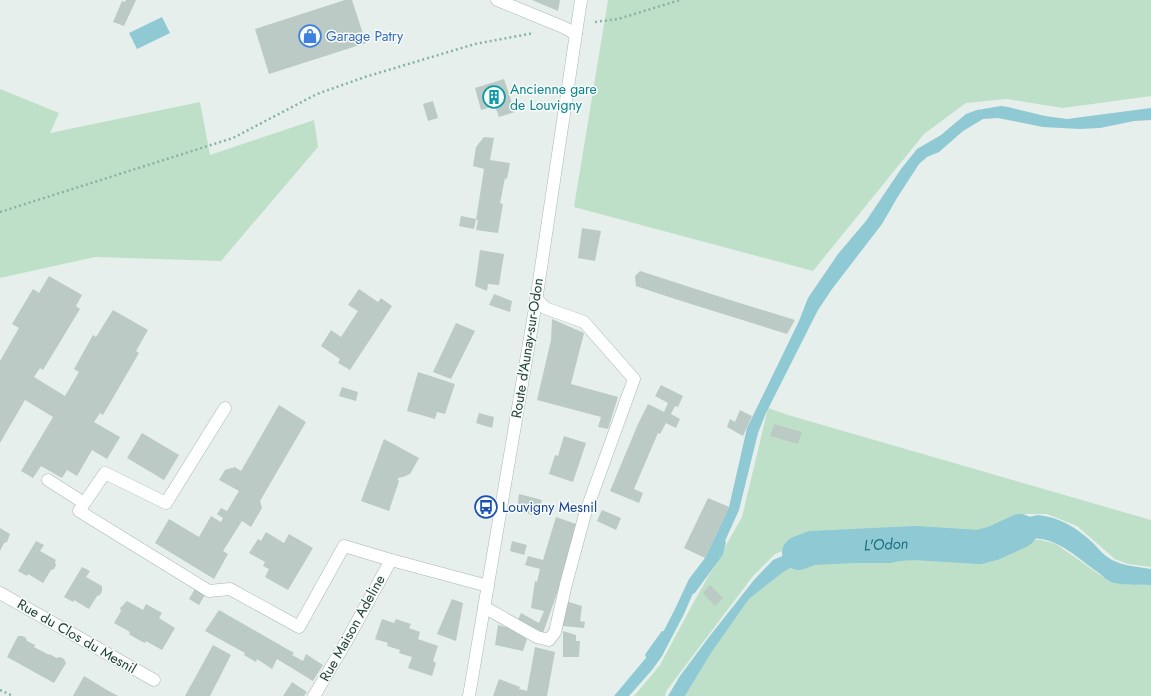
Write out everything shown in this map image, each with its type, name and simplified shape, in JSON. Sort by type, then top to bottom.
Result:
[{"type":"street","points":[[497,0],[563,27],[576,34]]},
{"type":"street","name":"Route d'Aunay-sur-Odon","points":[[469,696],[536,298],[581,0]]},
{"type":"street","points":[[484,607],[537,637],[549,640],[555,632],[585,514],[634,379],[584,322],[545,308],[536,298]]},
{"type":"street","points":[[48,480],[84,503],[104,473],[166,503],[225,408]]},
{"type":"street","name":"Rue Maison Adeline","points":[[84,503],[79,511],[208,591],[230,589],[299,626],[344,546],[488,586]]},
{"type":"street","name":"Rue Maison Adeline","points":[[314,696],[346,642],[391,560]]},
{"type":"street","name":"Rue du Clos du Mesnil","points":[[0,593],[154,680]]},
{"type":"path","points":[[595,22],[618,19],[680,0]]},
{"type":"path","points":[[0,213],[232,138],[317,94],[365,77],[476,44],[563,27]]},
{"type":"path","points":[[0,690],[13,696]]},
{"type":"green space","points":[[608,0],[1151,0],[1151,96],[1063,108],[1007,99],[966,103],[924,134],[813,271],[574,207]]},
{"type":"green space","points":[[0,89],[59,113],[50,133],[200,102],[210,155],[314,120],[318,147],[221,261],[95,257],[0,278]]},
{"type":"green space","points":[[768,408],[1151,520],[1151,567],[1128,564],[1115,559],[1077,526],[1047,514],[1024,514],[991,539],[979,543],[945,541],[925,536],[898,536],[882,540],[827,542],[811,540],[775,554],[753,576],[667,690],[665,696],[634,696],[660,665],[742,517]]},
{"type":"green space","points":[[1030,539],[1056,544],[1110,582],[1151,585],[1151,696],[685,696],[711,653],[749,599],[792,567],[803,563],[819,562],[891,563],[920,557],[957,562],[992,561],[1025,540]]},
{"type":"water","points":[[162,17],[170,33],[137,49],[129,33]]},
{"type":"water","points":[[1001,106],[1045,116],[1067,119],[1151,108],[1151,120],[1134,121],[1100,128],[1080,129],[1043,127],[998,118],[983,119],[963,131],[939,152],[927,157],[919,164],[882,224],[832,289],[818,310],[766,413],[758,433],[739,510],[715,563],[697,584],[684,614],[662,656],[629,696],[614,696],[656,646],[689,579],[705,558],[729,507],[747,428],[799,321],[808,298],[838,254],[866,221],[901,169],[917,149],[941,135],[966,114],[977,110]]},
{"type":"water","points":[[1038,515],[1053,518],[1074,528],[1112,560],[1126,565],[1151,569],[1151,585],[1111,582],[1065,548],[1045,540],[1035,539],[1025,540],[1016,544],[1000,557],[992,561],[957,562],[920,557],[891,563],[803,563],[782,573],[749,599],[711,653],[685,696],[668,696],[680,676],[709,637],[754,580],[773,560],[811,544],[847,547],[897,538],[923,539],[956,547],[969,548],[989,543],[1020,519]]},
{"type":"building","points":[[126,0],[136,0],[124,26],[113,22],[122,1],[125,2]]},
{"type":"building","name":"Garage Patry","points":[[345,0],[352,0],[366,43],[269,74],[255,29]]},
{"type":"building","points":[[532,0],[560,0],[558,11]]},
{"type":"building","name":"Ancienne gare de Louvigny","points":[[504,79],[515,112],[499,117],[495,106],[481,110],[475,88]]},
{"type":"building","points":[[433,101],[438,118],[428,121],[423,104]]},
{"type":"building","points":[[484,137],[494,138],[490,160],[510,163],[507,179],[505,178],[500,203],[503,204],[498,233],[476,230],[478,220],[476,220],[484,169],[473,166],[476,147]]},
{"type":"building","points":[[461,216],[476,219],[474,229],[459,226]]},
{"type":"building","points":[[582,228],[601,231],[595,261],[578,258]]},
{"type":"building","points":[[480,250],[504,254],[499,285],[488,284],[487,291],[475,286]]},
{"type":"building","points":[[640,271],[795,320],[787,334],[675,299],[636,286],[635,276]]},
{"type":"building","points":[[49,276],[82,295],[76,306],[80,309],[43,370],[40,368],[34,377],[65,396],[79,372],[74,369],[93,335],[96,337],[113,310],[148,330],[136,351],[139,353],[103,415],[100,413],[94,422],[120,437],[107,459],[92,450],[77,476],[67,470],[62,478],[41,466],[33,478],[21,471],[53,417],[25,400],[0,443],[0,361],[19,328],[12,324],[33,289],[39,293]]},
{"type":"building","points":[[359,289],[378,302],[381,298],[392,306],[350,370],[338,363],[340,359],[321,346],[331,330],[341,337],[358,311],[348,305]]},
{"type":"building","points":[[494,294],[512,301],[510,312],[489,305]]},
{"type":"building","points":[[552,319],[584,333],[571,384],[618,397],[608,429],[598,427],[601,417],[537,400],[551,340]]},
{"type":"building","points":[[456,323],[475,331],[451,379],[433,372]]},
{"type":"building","points":[[418,372],[455,384],[445,414],[437,412],[435,419],[407,411]]},
{"type":"building","points":[[661,385],[683,396],[678,407],[675,406],[671,414],[680,419],[676,428],[666,423],[660,434],[658,433],[634,489],[643,493],[639,503],[610,491],[648,404],[664,412],[668,403],[655,396]]},
{"type":"building","points":[[342,387],[358,392],[356,401],[339,396]]},
{"type":"building","points":[[279,405],[306,422],[260,501],[262,508],[251,527],[242,521],[223,551],[228,554],[214,579],[155,543],[169,519],[199,537],[211,516],[221,522],[223,518],[217,514],[221,508],[227,511],[239,491],[219,480],[225,470],[235,467],[241,471]]},
{"type":"building","points":[[740,410],[752,416],[743,436],[727,427],[730,419],[735,422]]},
{"type":"building","points":[[479,413],[494,417],[492,428],[476,423]]},
{"type":"building","points":[[774,424],[802,432],[798,444],[770,436]]},
{"type":"building","points":[[142,433],[179,455],[164,480],[127,458]]},
{"type":"building","points":[[564,436],[586,443],[573,482],[549,474],[555,455],[558,456]]},
{"type":"building","points":[[384,439],[419,458],[410,474],[398,478],[399,481],[389,511],[361,501]]},
{"type":"building","points":[[519,494],[542,500],[538,516],[517,511]]},
{"type":"building","points":[[708,498],[729,507],[705,558],[684,548]]},
{"type":"building","points":[[602,510],[621,518],[616,530],[597,521]]},
{"type":"building","points":[[556,517],[576,524],[560,585],[543,633],[518,620],[521,613],[539,623],[544,611],[531,608],[535,581],[537,582],[540,569],[525,565],[528,556],[543,560]]},
{"type":"building","points":[[0,528],[10,534],[7,542],[4,543],[0,551]]},
{"type":"building","points":[[266,532],[284,543],[289,534],[313,548],[288,590],[265,577],[269,569],[263,566],[265,562],[249,553],[258,539],[261,541]]},
{"type":"building","points":[[36,541],[44,545],[40,551],[56,560],[54,569],[51,570],[43,583],[28,574],[27,576],[18,571]]},
{"type":"building","points":[[512,541],[527,545],[524,555],[510,551]]},
{"type":"building","points":[[82,567],[90,571],[86,577],[102,586],[100,595],[97,596],[89,609],[74,600],[73,602],[64,597]]},
{"type":"building","points":[[710,585],[723,598],[715,606],[703,593]]},
{"type":"building","points":[[196,587],[206,593],[199,605],[189,599]]},
{"type":"building","points":[[452,599],[463,603],[456,641],[437,634]]},
{"type":"building","points":[[127,601],[143,610],[146,604],[162,613],[159,618],[175,628],[162,650],[146,641],[145,643],[137,639],[129,634],[130,632],[114,623],[121,611],[120,608]]},
{"type":"building","points":[[566,601],[582,606],[580,621],[585,622],[584,628],[563,626]]},
{"type":"building","points":[[219,610],[294,653],[292,655],[303,661],[306,654],[323,665],[313,681],[277,659],[272,669],[257,659],[256,662],[244,655],[245,653],[205,631]]},
{"type":"building","points":[[382,619],[394,623],[396,619],[411,624],[409,628],[420,632],[418,639],[438,646],[433,661],[436,663],[432,676],[408,668],[412,657],[399,653],[400,650],[387,646],[388,643],[375,639]]},
{"type":"building","points":[[498,625],[516,630],[527,639],[523,651],[495,645]]},
{"type":"building","points":[[563,631],[576,635],[576,641],[580,641],[579,657],[563,657]]},
{"type":"building","points":[[18,636],[26,638],[27,641],[35,645],[34,647],[49,655],[64,659],[66,663],[54,683],[7,657]]},
{"type":"building","points":[[213,645],[231,655],[210,696],[185,696]]},
{"type":"building","points":[[535,647],[555,652],[547,696],[493,696],[499,679],[520,687],[519,689],[527,691]]},
{"type":"building","points":[[84,676],[107,690],[118,696],[73,696]]},
{"type":"building","points":[[292,682],[307,692],[304,696],[283,696]]},
{"type":"waterway","name":"L'Odon","points":[[799,553],[812,548],[915,543],[979,547],[994,543],[1020,531]]},
{"type":"waterway","points":[[693,591],[720,554],[723,543]]},
{"type":"waterway","points":[[648,655],[663,634]]},
{"type":"place","name":"Garage Patry","points":[[310,36]]},
{"type":"place","name":"Ancienne gare de Louvigny","points":[[494,97]]},
{"type":"place","name":"Louvigny Mesnil","points":[[486,507]]}]
